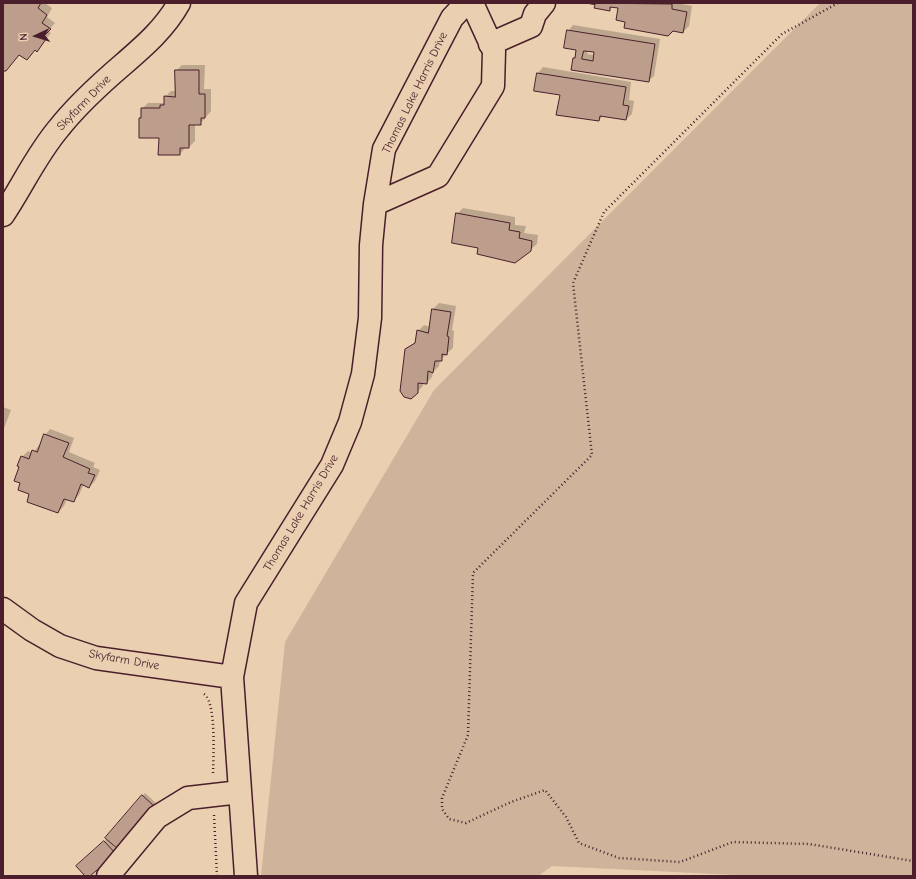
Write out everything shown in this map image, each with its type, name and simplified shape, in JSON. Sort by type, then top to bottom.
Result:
[{"type":"street","name":"Skyfarm Drive","points":[[3,215],[40,153],[59,128],[111,75],[141,49],[161,28],[179,3]]},
{"type":"street","name":"Thomas Lake Harris Drive","points":[[246,876],[232,677],[246,603],[332,465],[350,422],[363,374],[370,318],[371,245],[375,204],[384,149],[452,18],[466,3]]},
{"type":"street","points":[[375,204],[438,176],[493,86],[494,51],[472,3]]},
{"type":"street","points":[[490,44],[531,26],[535,14],[544,3]]},
{"type":"street","name":"Skyfarm Drive","points":[[3,609],[32,630],[60,646],[96,658],[232,677]]},
{"type":"street","points":[[108,876],[157,817],[188,798],[240,792]]},
{"type":"path","points":[[838,3],[782,34],[604,212],[573,283],[592,455],[473,573],[468,734],[442,798],[442,810],[448,819],[466,823],[511,802],[545,790],[566,817],[579,843],[619,858],[680,862],[732,842],[809,844],[913,861]]},
{"type":"path","points":[[200,691],[207,696],[212,710],[213,777]]},
{"type":"path","points":[[214,812],[217,876]]},
{"type":"shaded area","points":[[820,3],[913,3],[913,875],[756,876],[552,866],[538,876],[261,876],[285,642],[434,390]]},
{"type":"building","points":[[3,3],[41,3],[38,8],[47,15],[42,23],[51,29],[43,37],[46,39],[37,52],[35,50],[27,60],[19,55],[6,71],[3,71]]},
{"type":"building","points":[[586,3],[672,4],[672,9],[687,12],[683,33],[673,31],[668,36],[624,28],[625,22],[616,20],[618,8],[610,7],[610,11],[594,8],[595,5]]},
{"type":"building","points":[[567,30],[655,44],[649,82],[571,70],[576,50],[564,48]],"holes":[[[584,51],[594,52],[593,61],[582,59]]]},
{"type":"building","points":[[175,70],[199,70],[199,94],[205,94],[205,118],[201,118],[201,125],[189,125],[189,148],[180,148],[180,155],[158,155],[159,138],[139,138],[139,118],[141,118],[141,108],[160,108],[160,105],[164,105],[164,96],[175,97]]},
{"type":"building","points":[[537,73],[626,87],[623,105],[629,106],[626,120],[600,116],[599,121],[556,115],[560,95],[534,91]]},
{"type":"building","points":[[456,213],[510,223],[509,230],[520,232],[519,238],[532,241],[531,251],[515,263],[477,254],[478,248],[452,243]]},
{"type":"building","points":[[432,309],[451,312],[447,336],[449,337],[447,355],[442,354],[442,361],[435,361],[433,373],[428,371],[427,384],[418,383],[418,393],[411,399],[404,397],[400,391],[405,349],[415,343],[417,330],[428,333]]},
{"type":"building","points":[[44,434],[69,443],[63,457],[90,469],[88,473],[95,475],[89,488],[81,484],[74,502],[64,499],[58,513],[27,502],[29,494],[18,490],[20,483],[14,481],[21,456],[29,459],[32,450],[37,452]]},
{"type":"building","points":[[142,795],[155,807],[119,850],[105,838]]},
{"type":"building","points":[[104,841],[116,854],[90,876],[85,876],[76,866]]}]
